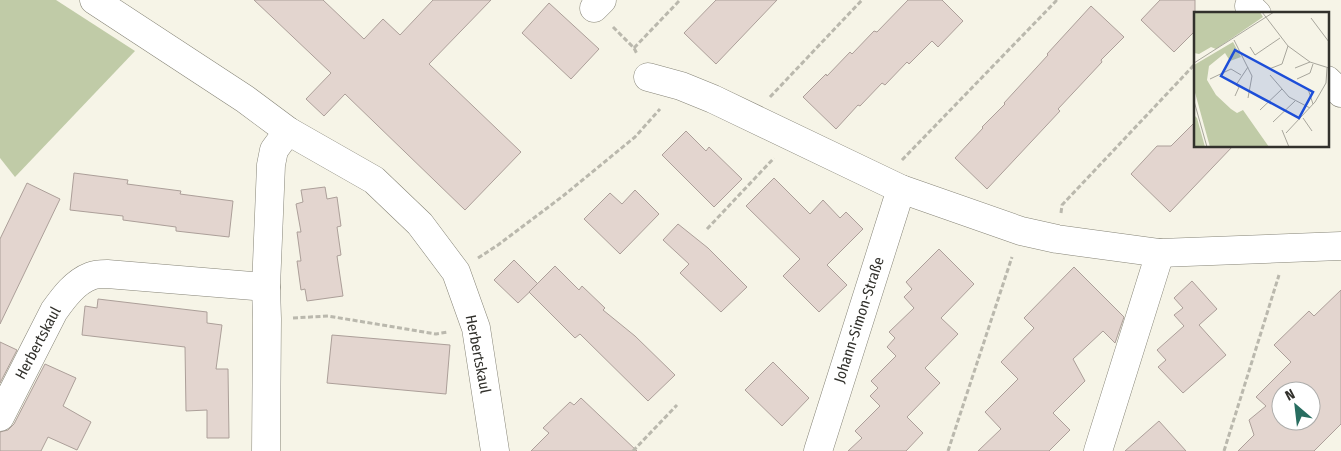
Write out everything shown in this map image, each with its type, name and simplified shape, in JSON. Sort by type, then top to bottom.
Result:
[{"type":"street","name":"Herbertskaul","points":[[94,0],[245,99],[288,131],[374,180],[420,224],[456,272],[476,328],[495,451]]},
{"type":"street","points":[[648,77],[682,86],[892,185],[1021,231],[1057,239],[1160,253],[1341,246]]},
{"type":"street","points":[[1328,81],[1341,93]]},
{"type":"street","points":[[266,451],[266,287],[271,165],[274,150],[288,131]]},
{"type":"street","name":"Johann-Simon-Straße","points":[[818,451],[892,185]]},
{"type":"street","points":[[1098,451],[1160,253]]},
{"type":"street","name":"Herbertskaul","points":[[0,417],[54,311],[65,295],[79,283],[92,276],[107,274],[266,287]]},
{"type":"path","points":[[634,48],[680,0]]},
{"type":"path","points":[[751,118],[862,0]]},
{"type":"path","points":[[892,185],[1055,0]]},
{"type":"path","points":[[598,4],[634,48],[648,77]]},
{"type":"path","points":[[1057,239],[1062,205],[1194,65]]},
{"type":"path","points":[[498,245],[563,196],[634,137],[682,86]]},
{"type":"path","points":[[707,229],[794,138]]},
{"type":"path","points":[[948,451],[1021,231]]},
{"type":"path","points":[[1224,451],[1287,248]]},
{"type":"path","points":[[267,319],[328,316],[436,334],[476,328]]},
{"type":"path","points":[[633,451],[677,405]]},
{"type":"green space","points":[[0,0],[56,0],[135,51],[15,177],[0,158]]},
{"type":"building","points":[[254,0],[323,0],[364,39],[383,19],[400,35],[433,0],[491,0],[429,64],[521,152],[465,210],[345,94],[324,116],[306,99],[331,73]]},
{"type":"building","points":[[716,0],[777,0],[716,64],[684,33]]},
{"type":"building","points":[[908,0],[942,0],[963,21],[938,47],[932,41],[909,64],[907,62],[885,85],[882,83],[836,129],[803,97],[850,52],[852,54],[874,31],[877,32]]},
{"type":"building","points":[[1160,0],[1195,0],[1194,32],[1174,52],[1141,20]]},
{"type":"building","points":[[549,3],[599,49],[571,79],[522,33]]},
{"type":"building","points":[[1091,6],[1124,37],[1058,109],[1060,111],[987,189],[955,158]]},
{"type":"building","points":[[1194,123],[1194,148],[1231,148],[1170,212],[1131,174],[1157,146],[1171,146]]},
{"type":"building","points":[[686,131],[706,151],[709,147],[742,179],[714,207],[662,155]]},
{"type":"building","points":[[74,173],[128,180],[127,184],[181,191],[180,194],[233,201],[229,237],[176,231],[176,227],[123,220],[123,216],[70,210]]},
{"type":"building","points":[[774,178],[810,214],[823,200],[840,218],[846,212],[863,229],[827,265],[847,285],[819,312],[783,276],[800,259],[746,206]]},
{"type":"building","points":[[27,183],[60,199],[0,324],[0,239]]},
{"type":"building","points":[[325,187],[327,199],[337,197],[341,226],[337,227],[341,255],[337,256],[343,296],[307,301],[305,289],[301,290],[297,261],[301,261],[297,232],[301,232],[296,204],[303,202],[301,190]]},
{"type":"building","points":[[635,190],[659,214],[620,254],[584,219],[610,193],[622,204]]},
{"type":"building","points":[[678,224],[708,248],[747,287],[721,312],[680,273],[689,264],[663,240]]},
{"type":"building","points":[[939,249],[974,284],[941,318],[958,334],[925,368],[940,383],[907,417],[923,433],[906,451],[848,451],[862,438],[855,431],[880,406],[870,396],[878,388],[871,381],[896,356],[887,347],[895,338],[889,332],[914,308],[904,297],[912,289],[906,282]]},
{"type":"building","points":[[514,260],[538,284],[518,303],[494,280]]},
{"type":"building","points":[[555,266],[579,290],[582,286],[605,308],[603,310],[635,336],[675,375],[648,401],[580,334],[575,338],[529,292]]},
{"type":"building","points":[[1074,267],[1124,317],[1115,343],[1103,331],[1073,359],[1085,381],[1053,413],[1070,430],[1049,451],[978,451],[1001,429],[985,412],[1018,379],[1001,362],[1034,328],[1024,318]]},
{"type":"building","points":[[1192,281],[1217,309],[1199,325],[1226,355],[1183,393],[1158,367],[1166,360],[1157,350],[1184,326],[1174,315],[1183,308],[1174,298]]},
{"type":"building","points":[[1341,290],[1341,424],[1314,451],[1238,451],[1254,435],[1249,420],[1266,406],[1256,397],[1271,382],[1271,431],[1321,431],[1321,381],[1272,381],[1291,362],[1274,345],[1309,311],[1314,316]]},
{"type":"building","points":[[98,299],[207,312],[207,323],[222,325],[216,369],[228,369],[229,438],[207,438],[207,410],[186,411],[185,347],[82,335],[85,306],[97,308]]},
{"type":"building","points":[[332,335],[450,345],[446,394],[327,383]]},
{"type":"building","points":[[0,342],[17,350],[0,383]]},
{"type":"building","points":[[773,362],[809,398],[782,426],[745,390]]},
{"type":"building","points":[[45,364],[76,378],[63,406],[91,422],[77,450],[48,437],[41,451],[0,451],[0,432],[8,430],[14,424]]},
{"type":"building","points":[[581,398],[637,451],[531,451],[549,433],[543,428],[570,402],[574,405]]},
{"type":"building","points":[[1159,421],[1186,451],[1125,451]]}]
